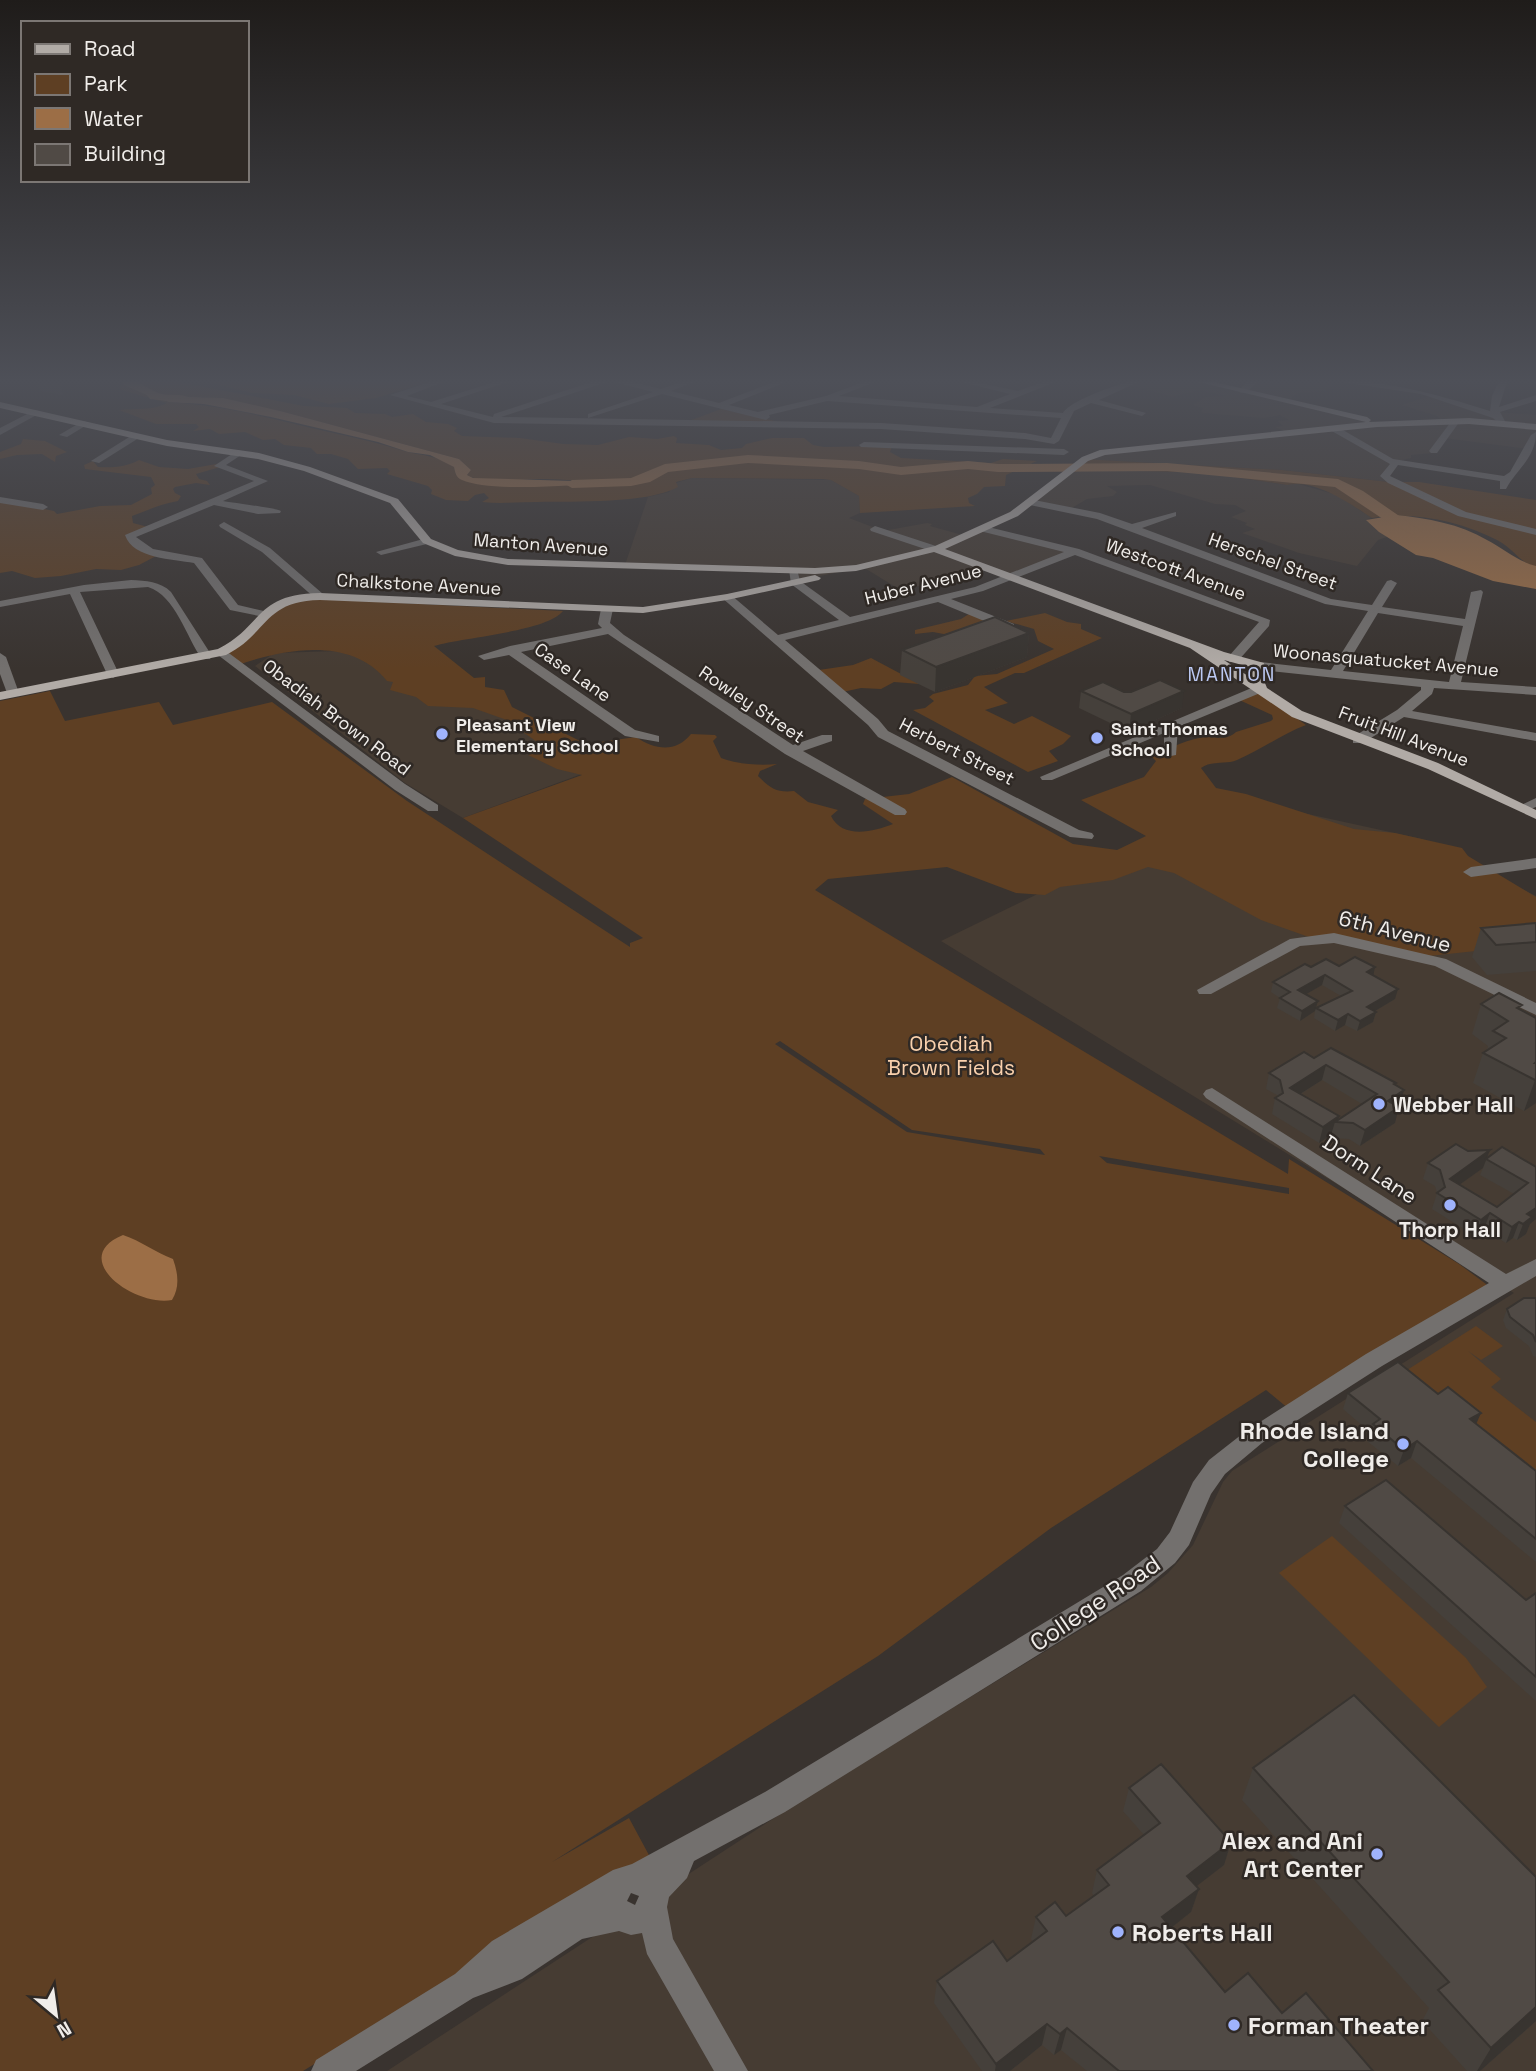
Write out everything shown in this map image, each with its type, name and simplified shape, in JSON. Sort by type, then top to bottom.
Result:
[{"type":"main road","points":[[325,476],[386,497],[400,505],[428,541]]},
{"type":"main road","points":[[931,550],[1014,514],[1064,476]]},
{"type":"main road","name":"Manton Avenue","points":[[428,541],[456,553],[508,562],[794,576]]},
{"type":"main road","name":"Chalkstone Avenue","points":[[6,694],[222,652],[240,641],[264,614],[283,602],[319,596],[653,609],[727,597],[794,576],[856,568],[931,550]]},
{"type":"main road","name":"Fruit Hill Avenue","points":[[931,550],[971,561],[1233,659]]},
{"type":"main road","name":"Fruit Hill Avenue","points":[[1192,644],[1297,714],[1529,805],[1536,815]]},
{"type":"main road","name":"Woonasquatucket Avenue","points":[[1233,659],[1260,666]]},
{"type":"main road","points":[[1260,666],[1257,678],[1261,688]]},
{"type":"street","points":[[247,476],[263,481],[131,537],[139,547],[150,552],[198,560],[229,604],[244,612],[264,614]]},
{"type":"street","points":[[1385,476],[1396,484],[1476,519],[1536,532]]},
{"type":"street","points":[[1464,476],[1504,483],[1512,476]]},
{"type":"street","points":[[0,499],[43,507]]},
{"type":"street","points":[[215,502],[258,511],[276,511]]},
{"type":"street","name":"Herschel Street","points":[[1029,502],[1087,512],[1329,602],[1468,623]]},
{"type":"street","points":[[1132,528],[1172,514]]},
{"type":"street","points":[[223,525],[266,550],[319,596]]},
{"type":"street","name":"Westcott Avenue","points":[[984,528],[1075,551],[1264,620],[1265,624],[1233,659]]},
{"type":"street","points":[[381,552],[428,541]]},
{"type":"street","name":"Huber Avenue","points":[[776,639],[942,600],[1015,577],[1075,551]]},
{"type":"street","points":[[794,576],[848,621]]},
{"type":"street","points":[[0,604],[131,583],[158,586],[175,606],[206,656]]},
{"type":"street","points":[[1334,675],[1340,661],[1376,610],[1391,583]]},
{"type":"street","points":[[74,591],[113,674]]},
{"type":"street","points":[[1454,687],[1477,592]]},
{"type":"street","name":"Herbert Street","points":[[727,597],[873,722],[883,734],[1074,834],[1087,836]]},
{"type":"street","points":[[942,600],[1026,633]]},
{"type":"street","points":[[607,609],[604,624],[610,630]]},
{"type":"street","points":[[484,656],[610,630]]},
{"type":"street","name":"Rowley Street","points":[[610,630],[748,720],[790,751],[900,812]]},
{"type":"street","name":"Case Lane","points":[[510,650],[630,733],[654,739]]},
{"type":"street","name":"Obadiah Brown Road","points":[[222,652],[400,787],[433,808]]},
{"type":"street","points":[[0,657],[6,694]]},
{"type":"street","name":"Woonasquatucket Avenue","points":[[1260,666],[1454,687],[1536,691]]},
{"type":"street","points":[[1358,740],[1424,696],[1428,691],[1426,684]]},
{"type":"street","points":[[1047,777],[1261,688]]},
{"type":"street","points":[[1402,713],[1536,737]]},
{"type":"street","points":[[1171,726],[1171,752]]},
{"type":"street","points":[[790,751],[827,738]]},
{"type":"street","points":[[1471,872],[1536,863]]},
{"type":"street","name":"6th Avenue","points":[[1205,990],[1296,942],[1335,938],[1440,962],[1536,1010]]},
{"type":"street","name":"Dorm Lane","points":[[1212,1094],[1504,1283]]},
{"type":"street","name":"College Road","points":[[634,1901],[677,1868],[683,1854],[775,1802],[1132,1583],[1166,1556],[1180,1538],[1201,1489],[1217,1466],[1254,1437],[1374,1360],[1536,1266]]},
{"type":"street","points":[[327,2071],[466,1985],[511,1968],[576,1926],[634,1901],[644,1936],[656,1939],[726,2062]]},
{"type":"shaded area","points":[[1064,476],[1225,476],[1287,485],[1295,483],[1337,495],[1372,518],[1367,519],[1387,537],[1378,540],[1357,566],[1299,553],[1242,533],[1255,529],[1231,517],[1246,511],[1235,505],[1215,504],[1150,485],[1107,486],[1117,492],[1113,496],[1087,499],[1070,509],[1031,503]]},
{"type":"shaded area","points":[[1333,476],[1385,476],[1389,482]]},
{"type":"shaded area","points":[[692,478],[831,480],[859,496],[860,513],[849,518],[883,531],[927,523],[966,536],[985,529],[1071,550],[1015,577],[984,566],[902,591],[863,567],[796,581],[788,571],[625,565],[648,497],[669,492],[676,483]]},
{"type":"shaded area","name":"Pleasant View Elementary School","points":[[417,651],[606,765],[463,818],[405,783],[255,666],[274,653]]},
{"type":"shaded area","name":"Rhode Island College","points":[[1235,798],[1422,839],[1536,896],[1536,2071],[387,2071],[808,1796],[1151,1587],[1168,1573],[1193,1545],[1223,1482],[1232,1471],[1514,1293],[941,941]]},
{"type":"green space","points":[[140,476],[197,476],[210,485],[196,483],[175,487],[175,493],[181,496],[178,501],[132,516],[133,523],[148,527],[131,536],[160,554],[139,565],[121,570],[96,569],[35,578],[12,571],[0,573],[0,500],[54,511],[57,514],[100,506],[131,505],[152,494],[151,488],[155,485],[151,477]]},
{"type":"green space","points":[[393,476],[459,476],[491,482],[525,486],[560,486],[596,483],[551,479],[483,480],[469,476],[1006,476],[1005,486],[984,487],[968,498],[969,503],[975,506],[860,513],[859,496],[831,480],[822,479],[692,478],[676,482],[678,487],[665,492],[630,499],[503,503],[482,502],[489,498],[484,493],[475,495],[468,501],[446,500],[431,494],[432,490],[428,486]]},
{"type":"green space","points":[[1227,476],[1332,476],[1389,482],[1419,482],[1536,500],[1536,568],[1524,562],[1497,540],[1468,528],[1420,517],[1372,518],[1320,489],[1298,484],[1287,485]]},
{"type":"green space","name":"Obediah Brown Fields","points":[[299,598],[563,611],[554,618],[522,629],[434,646],[474,678],[485,677],[485,687],[504,690],[512,707],[586,744],[636,737],[650,745],[665,748],[679,744],[691,734],[715,735],[717,737],[713,741],[721,758],[748,764],[777,764],[760,771],[758,776],[774,789],[794,791],[808,802],[838,810],[831,816],[836,823],[850,831],[859,832],[893,824],[863,804],[865,799],[909,794],[952,777],[1073,844],[1117,850],[1146,836],[1081,800],[1144,777],[1156,761],[1151,756],[1175,746],[1204,737],[1227,737],[1271,721],[1272,715],[1235,698],[1257,690],[1306,725],[1237,760],[1201,768],[1216,788],[1246,794],[1354,829],[1395,833],[1462,848],[1468,856],[1536,897],[1536,941],[1514,947],[1419,957],[1309,937],[1261,920],[1174,873],[1148,867],[1113,880],[1060,887],[1045,895],[1016,893],[947,867],[828,879],[815,890],[1288,1174],[1289,1159],[1459,1264],[1486,1284],[1486,1288],[1289,1409],[1266,1390],[1051,1528],[878,1656],[552,1862],[629,1818],[650,1857],[303,2071],[0,2071],[0,701],[50,691],[65,721],[159,702],[173,725],[272,702],[407,801],[630,947],[630,943],[643,938],[463,818],[582,775],[557,769],[528,755],[541,750],[543,746],[504,719],[473,708],[428,706],[416,697],[390,690],[393,682],[387,681],[372,667],[355,657],[336,652],[296,651],[238,665],[219,651],[227,648],[261,615]],"holes":[[[780,1041],[912,1130],[1040,1149],[1045,1155],[907,1132],[775,1044]],[[1099,1156],[1289,1188],[1289,1194],[1107,1163]]]},
{"type":"green space","points":[[1045,613],[1067,622],[1081,624],[1081,629],[1102,638],[1024,673],[1015,673],[984,687],[1008,703],[985,710],[1014,724],[1032,716],[1071,736],[1063,744],[1049,751],[1058,761],[1028,772],[913,710],[925,708],[934,701],[929,697],[933,694],[968,685],[975,676],[997,674],[1054,649],[1038,641],[1034,629],[1006,621]]},
{"type":"green space","points":[[969,614],[992,623],[965,638],[933,632],[915,634],[915,630],[961,619]]},
{"type":"green space","points":[[871,658],[920,684],[894,682],[881,689],[861,688],[838,693],[812,671],[853,665]]},
{"type":"green space","points":[[1476,1326],[1503,1346],[1481,1360],[1468,1351],[1501,1379],[1491,1387],[1536,1422],[1536,1493],[1404,1372]]},
{"type":"green space","points":[[1332,1536],[1466,1658],[1487,1687],[1439,1727],[1279,1573]]},
{"type":"water","points":[[457,476],[606,482],[532,487],[491,486],[460,479]]},
{"type":"water","points":[[1396,515],[1443,523],[1477,534],[1536,566],[1536,589],[1493,581],[1433,558],[1416,555],[1379,532],[1366,520]]},
{"type":"water","points":[[123,1235],[173,1259],[177,1280],[172,1300],[140,1296],[112,1279],[104,1268],[102,1256],[107,1245]]},
{"type":"building","points":[[995,617],[1029,633],[936,667],[902,650]]},
{"type":"building","points":[[1160,680],[1184,691],[1131,714],[1081,691],[1103,682],[1124,692],[1131,692]]},
{"type":"building","points":[[1536,923],[1536,942],[1496,945],[1481,928]]},
{"type":"building","points":[[1355,957],[1375,967],[1367,972],[1398,989],[1367,1007],[1376,1012],[1360,1021],[1348,1014],[1338,1020],[1316,1008],[1352,991],[1325,975],[1298,990],[1318,1001],[1302,1011],[1280,998],[1290,992],[1273,982],[1305,964],[1311,967],[1326,959],[1339,966]]},
{"type":"building","points":[[1499,993],[1522,1005],[1517,1008],[1536,1018],[1535,1080],[1483,1053],[1506,1038],[1493,1031],[1508,1021],[1481,1004]]},
{"type":"building","points":[[1331,1048],[1396,1083],[1394,1084],[1404,1090],[1388,1101],[1399,1107],[1365,1130],[1353,1123],[1335,1122],[1377,1094],[1326,1065],[1290,1088],[1339,1116],[1323,1127],[1275,1098],[1283,1093],[1280,1080],[1269,1073],[1304,1052],[1314,1058]]},
{"type":"building","points":[[1456,1144],[1468,1151],[1490,1150],[1450,1179],[1497,1207],[1528,1183],[1486,1159],[1502,1147],[1536,1167],[1536,1208],[1527,1214],[1532,1217],[1523,1224],[1519,1222],[1512,1227],[1490,1213],[1481,1220],[1437,1193],[1445,1187],[1440,1170],[1428,1163]]},
{"type":"building","points":[[1524,1298],[1536,1298],[1536,1342],[1533,1335],[1510,1317],[1507,1309]]},
{"type":"building","points":[[1398,1362],[1438,1394],[1448,1387],[1481,1413],[1470,1419],[1536,1471],[1536,1539],[1417,1441],[1404,1450],[1373,1424],[1380,1419],[1348,1393]]},
{"type":"building","points":[[1386,1480],[1526,1600],[1536,1593],[1536,1677],[1345,1506]]},
{"type":"building","name":"Alex and Ani Art Center","points":[[1354,1695],[1536,1877],[1536,2007],[1491,2048],[1438,1990],[1449,1982],[1253,1768]]},
{"type":"building","name":"Roberts Hall","points":[[1161,1764],[1231,1842],[1187,1876],[1199,1889],[1162,1917],[1225,1992],[1248,1973],[1282,2013],[1306,1993],[1373,2071],[1119,2071],[1067,2028],[1060,2034],[1047,2024],[996,2064],[937,1981],[993,1941],[1007,1961],[1047,1931],[1036,1917],[1055,1902],[1066,1916],[1109,1885],[1097,1870],[1160,1823],[1129,1788]]},
{"type":"waterway","points":[[572,484],[631,482],[651,476]]},
{"type":"waterway","points":[[1259,476],[1338,483],[1414,531]]},
{"type":"place","name":"Pleasant View Elementary School","points":[[442,734]]},
{"type":"place","name":"Saint Thomas School","points":[[1097,738]]},
{"type":"place","name":"Webber Hall","points":[[1379,1104]]},
{"type":"place","name":"Thorp Hall","points":[[1450,1205]]},
{"type":"place","name":"Rhode Island College","points":[[1403,1444]]},
{"type":"place","name":"Alex and Ani Art Center","points":[[1377,1854]]},
{"type":"place","name":"Roberts Hall","points":[[1118,1932]]},
{"type":"place","name":"Forman Theater","points":[[1234,2025]]},
{"type":"district","name":"MANTON","points":[[1232,674]]}]
